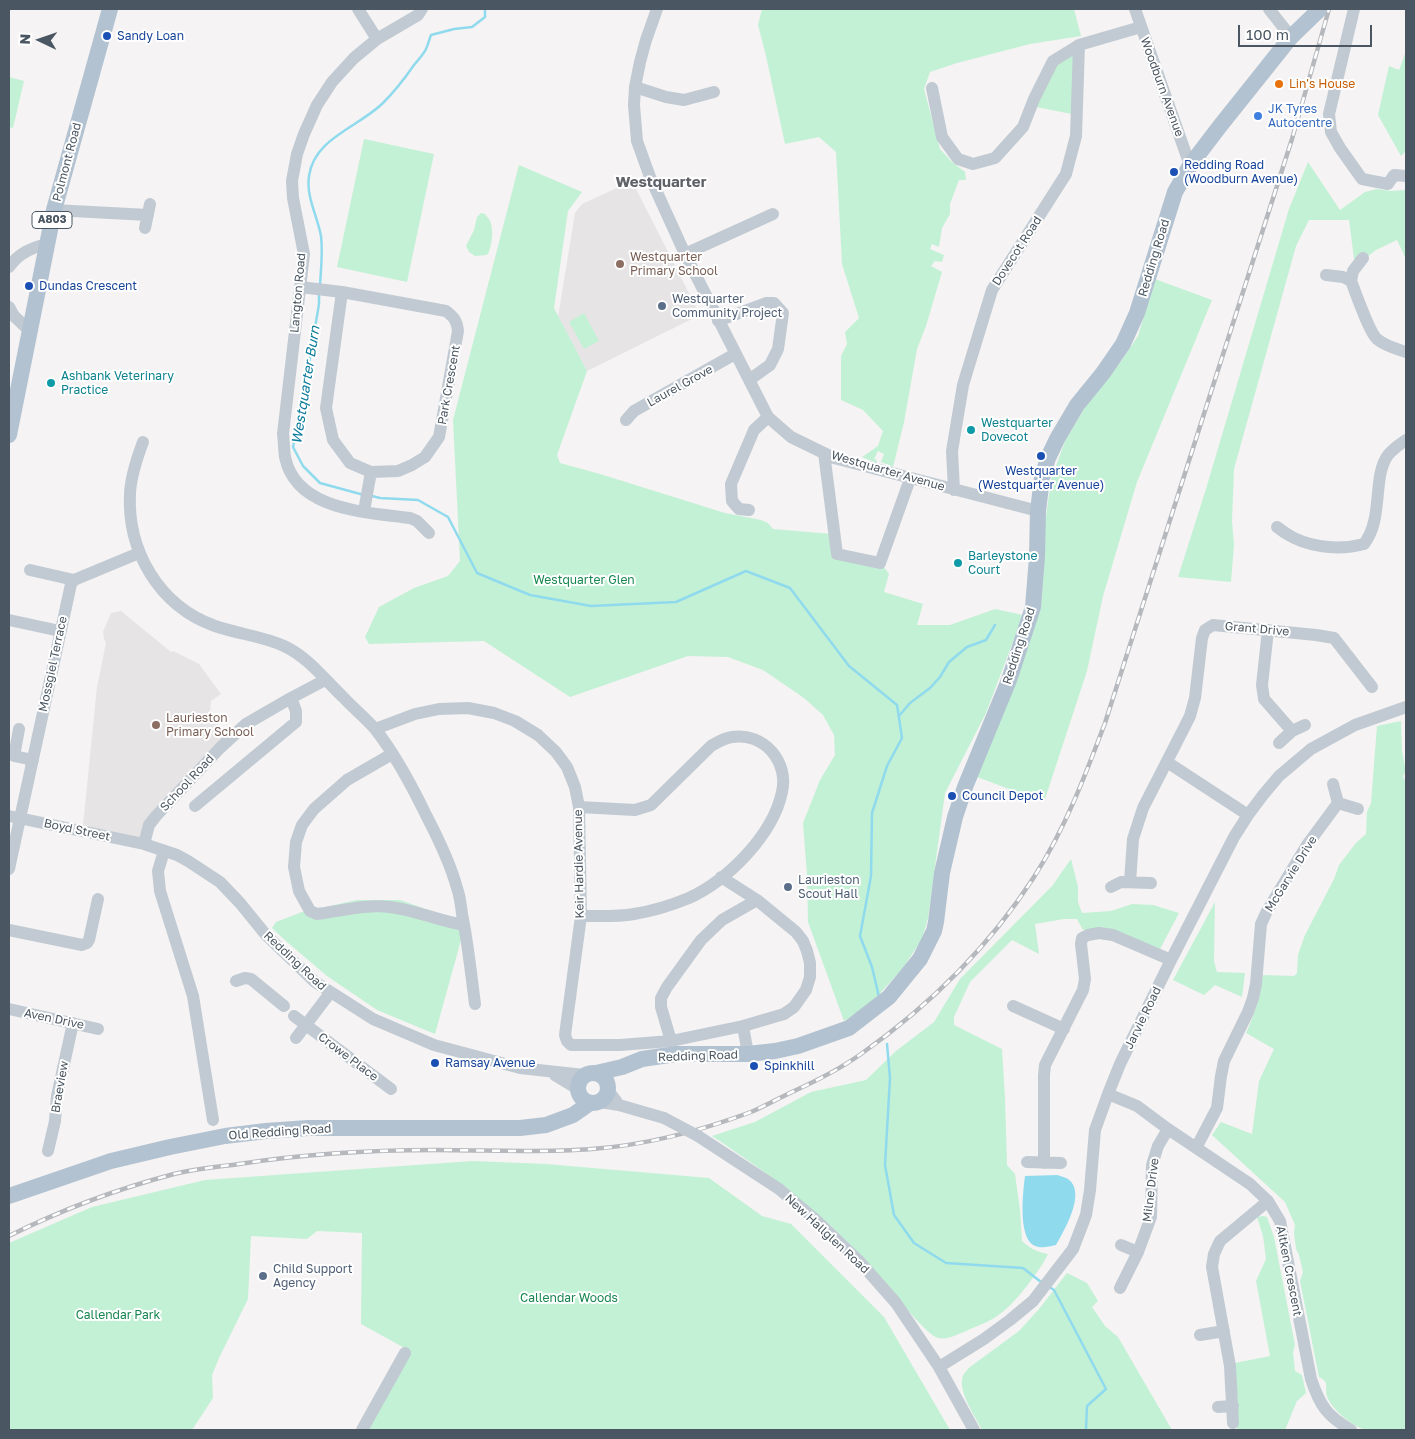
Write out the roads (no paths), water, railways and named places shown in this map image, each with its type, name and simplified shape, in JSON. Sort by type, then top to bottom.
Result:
[{"type":"main road","name":"Polmont Road","points":[[9,435],[11,409],[30,331],[54,210],[110,9]]},
{"type":"main road","name":"Redding Road","points":[[593,1089],[622,1067],[642,1059],[676,1054],[775,1052],[849,1028],[889,998],[920,959],[934,931],[942,873],[964,787],[1009,680],[1033,607],[1038,511],[1042,478],[1048,458],[1077,405],[1123,344],[1137,313],[1175,192],[1192,164],[1220,126],[1291,37],[1320,9]]},
{"type":"main road","name":"Old Redding Road","points":[[9,1196],[111,1161],[233,1135],[308,1128],[520,1128],[546,1125],[573,1115],[593,1089]]},
{"type":"street","points":[[358,9],[377,39]]},
{"type":"street","name":"Langton Road","points":[[422,9],[418,15],[377,39],[354,58],[332,82],[317,106],[297,154],[292,181],[292,198],[304,254],[284,434],[285,457],[291,472],[304,489],[315,497],[329,504],[366,500],[417,521],[429,533]]},
{"type":"street","name":"Westquarter Avenue","points":[[657,9],[640,62],[635,87],[635,128],[640,152],[685,254],[768,417],[791,437],[834,458],[1038,511]]},
{"type":"street","name":"Woodburn Avenue","points":[[1135,9],[1187,157],[1192,164]]},
{"type":"street","points":[[1269,9],[1291,37]]},
{"type":"street","points":[[1354,9],[1329,114],[1326,137],[1340,148],[1362,179],[1370,185],[1388,184],[1394,175],[1406,176]]},
{"type":"street","points":[[932,88],[942,137],[958,159],[973,164],[996,158],[1023,127],[1034,99],[1054,61],[1079,45],[1141,26]]},
{"type":"street","name":"Dovecot Road","points":[[954,490],[952,451],[963,385],[992,290],[1066,174],[1076,136],[1079,45]]},
{"type":"street","points":[[635,87],[666,97],[684,100],[714,92]]},
{"type":"street","points":[[54,210],[145,214],[149,210],[146,228]]},
{"type":"street","points":[[685,254],[772,214]]},
{"type":"street","points":[[9,267],[17,257],[26,251],[47,244]]},
{"type":"street","points":[[1362,258],[1353,271],[1351,281],[1372,332],[1377,339],[1406,352]]},
{"type":"street","points":[[1326,275],[1343,277],[1351,281]]},
{"type":"street","name":"Park Crescent","points":[[300,287],[342,292],[446,311],[453,316],[457,323],[458,331],[439,437],[425,457],[398,471],[371,472],[350,463],[333,440],[326,408],[342,292]]},
{"type":"street","points":[[718,321],[766,303],[774,303],[783,313],[778,348],[770,365],[749,380]]},
{"type":"street","points":[[9,307],[14,316],[30,331]]},
{"type":"street","name":"Laurel Grove","points":[[626,420],[634,411],[736,354]]},
{"type":"street","points":[[749,510],[739,509],[732,501],[731,484],[754,430],[768,417]]},
{"type":"street","points":[[1277,527],[1294,538],[1318,545],[1351,547],[1364,544],[1375,520],[1384,463],[1388,454],[1406,440]]},
{"type":"street","points":[[143,442],[133,471],[130,492],[130,514],[139,553],[149,574],[160,589],[186,612],[215,626],[268,640],[302,657],[375,729],[405,773],[441,843],[458,889],[475,1004]]},
{"type":"street","points":[[824,453],[837,554],[880,563],[910,479]]},
{"type":"street","points":[[366,500],[371,472]]},
{"type":"street","points":[[30,570],[74,580],[139,553]]},
{"type":"street","name":"Mossgiel Terrace","points":[[9,869],[14,817],[33,760],[60,631],[71,584],[74,580]]},
{"type":"street","points":[[9,620],[60,631]]},
{"type":"street","name":"Grant Drive","points":[[1167,762],[1190,716],[1196,698],[1202,638],[1205,630],[1213,625],[1334,638],[1372,687]]},
{"type":"street","points":[[1268,630],[1262,685],[1264,699],[1292,731]]},
{"type":"street","name":"School Road","points":[[144,844],[150,825],[156,816],[220,748],[246,724],[290,698],[326,680]]},
{"type":"street","name":"School Road","points":[[195,806],[296,722],[296,711],[290,698]]},
{"type":"street","name":"Jarvie Road","points":[[939,1367],[998,1330],[1033,1301],[1073,1249],[1086,1215],[1095,1130],[1120,1064],[1234,837],[1248,815],[1279,776],[1311,749],[1355,725],[1406,707]]},
{"type":"street","name":"Keir Hardie Avenue","points":[[375,729],[415,714],[439,709],[468,708],[494,713],[515,721],[538,735],[556,752],[567,768],[575,787],[579,807],[581,916],[565,1036],[571,1045],[610,1045],[671,1041]]},
{"type":"street","points":[[1279,743],[1292,731],[1305,725]]},
{"type":"street","points":[[19,729],[14,756],[33,760]]},
{"type":"street","points":[[579,807],[642,809],[657,800],[711,746],[723,739],[742,736],[761,742],[777,757],[782,767],[784,781],[782,793],[770,823],[738,863],[721,878],[690,897],[653,910],[633,915],[581,916]]},
{"type":"street","points":[[392,754],[347,780],[314,809],[302,825],[296,842],[294,867],[299,891],[310,912],[317,914],[371,906],[390,907],[407,910],[447,923],[464,925]]},
{"type":"street","points":[[1130,882],[1133,838],[1143,808],[1167,762],[1248,815]]},
{"type":"street","points":[[1333,784],[1338,803],[1358,809]]},
{"type":"street","name":"McGarvie Drive","points":[[1196,1148],[1218,1108],[1220,1076],[1224,1061],[1253,998],[1261,924],[1307,845],[1338,803]]},
{"type":"street","name":"Boyd Street","points":[[14,817],[83,833],[144,844]]},
{"type":"street","name":"Redding Road","points":[[144,844],[178,855],[220,882],[266,935],[315,982],[374,1019],[434,1045],[520,1068],[550,1072],[593,1089]]},
{"type":"street","name":"Old Redding Road","points":[[164,851],[158,871],[160,891],[193,996],[213,1120]]},
{"type":"street","points":[[721,878],[757,900],[796,932],[808,951],[810,977],[801,998],[784,1014],[742,1026],[671,1041],[661,1007],[661,998],[666,987],[708,933],[722,920],[757,900]]},
{"type":"street","points":[[1111,887],[1121,882],[1151,884]]},
{"type":"street","points":[[9,930],[82,945],[90,940],[98,899]]},
{"type":"street","points":[[1044,1163],[1045,1065],[1083,990],[1085,979],[1082,938],[1088,935],[1113,934],[1171,960]]},
{"type":"street","points":[[236,981],[245,978],[251,979],[284,1006]]},
{"type":"street","name":"Crowe Place","points":[[296,1038],[330,993]]},
{"type":"street","points":[[1013,1006],[1064,1029]]},
{"type":"street","name":"Aven Drive","points":[[9,1009],[98,1029]]},
{"type":"street","points":[[294,1016],[306,1026]]},
{"type":"street","name":"Braeview","points":[[48,1151],[55,1121],[57,1096],[73,1023]]},
{"type":"street","name":"Crowe Place","points":[[306,1026],[391,1089]]},
{"type":"street","points":[[742,1026],[748,1054]]},
{"type":"street","name":"New Hallglen Road","points":[[593,1089],[619,1105],[664,1118],[698,1136],[779,1189],[816,1220],[859,1261],[896,1303],[939,1367],[974,1430]]},
{"type":"street","name":"Aitken Crescent","points":[[1108,1094],[1137,1106],[1168,1130],[1250,1184],[1268,1201],[1280,1221],[1311,1379],[1316,1394],[1322,1407],[1351,1430]]},
{"type":"street","name":"Milne Drive","points":[[1120,1288],[1138,1252],[1151,1217],[1152,1165],[1158,1146],[1168,1130]]},
{"type":"street","points":[[1026,1162],[1061,1163]]},
{"type":"street","points":[[1233,1423],[1230,1366],[1212,1267],[1214,1254],[1220,1241],[1268,1201]]},
{"type":"street","points":[[1122,1245],[1138,1252]]},
{"type":"street","points":[[1200,1335],[1224,1331]]},
{"type":"street","points":[[362,1430],[405,1353]]},
{"type":"street","points":[[1218,1407],[1233,1406]]},
{"type":"water","points":[[1057,1175],[1068,1179],[1073,1185],[1075,1202],[1064,1231],[1056,1245],[1038,1247],[1028,1240],[1023,1223],[1025,1176]]},
{"type":"waterway","name":"Westquarter Burn","points":[[320,285],[321,236],[310,199],[308,184],[313,163],[319,152],[339,134],[387,99],[423,53],[431,35],[472,27],[485,17],[485,9]]},
{"type":"waterway","name":"Westquarter Burn","points":[[319,293],[319,304],[303,399],[293,447],[303,466],[320,483],[364,495]]},
{"type":"waterway","name":"Westquarter Burn","points":[[372,496],[418,500],[448,517],[477,573],[530,595],[591,606],[676,602],[746,571],[790,588],[849,666],[897,705],[902,738],[887,766],[872,813],[871,876],[860,936],[872,967],[879,997]]},
{"type":"waterway","points":[[899,716],[910,703],[930,688],[940,677],[949,662],[967,647],[986,640],[995,625]]},
{"type":"waterway","name":"Westquarter Burn","points":[[887,1044],[890,1078],[885,1165],[894,1215],[914,1243],[946,1263],[1023,1268],[1041,1282]]},
{"type":"waterway","name":"Westquarter Burn","points":[[1048,1286],[1054,1290],[1106,1389],[1087,1406],[1086,1430]]},
{"type":"railway","points":[[9,1236],[49,1217],[110,1193],[198,1169],[312,1155],[361,1152],[592,1149],[653,1141],[693,1131],[751,1112],[836,1070],[886,1035],[934,995],[956,974],[998,927],[1034,877],[1065,821],[1090,763],[1105,723],[1292,139],[1329,9]]},
{"type":"place","name":"Sandy Loan","points":[[107,36]]},
{"type":"place","name":"Lin's House","points":[[1279,84]]},
{"type":"place","name":"JK Tyres Autocentre","points":[[1258,116]]},
{"type":"place","name":"Redding Road (Woodburn Avenue)","points":[[1174,172]]},
{"type":"place","name":"Westquarter Primary School","points":[[620,264]]},
{"type":"place","name":"Dundas Crescent","points":[[29,286]]},
{"type":"place","name":"Westquarter Community Project","points":[[662,306]]},
{"type":"place","name":"Ashbank Veterinary Practice","points":[[51,383]]},
{"type":"place","name":"Westquarter Dovecot","points":[[971,430]]},
{"type":"place","name":"Westquarter (Westquarter Avenue)","points":[[1041,456]]},
{"type":"place","name":"Barleystone Court","points":[[958,563]]},
{"type":"place","name":"Laurieston Primary School","points":[[156,725]]},
{"type":"place","name":"Council Depot","points":[[952,796]]},
{"type":"place","name":"Laurieston Scout Hall","points":[[788,887]]},
{"type":"place","name":"Ramsay Avenue","points":[[435,1063]]},
{"type":"place","name":"Spinkhill","points":[[754,1066]]},
{"type":"place","name":"Child Support Agency","points":[[263,1276]]},
{"type":"district","name":"Westquarter","points":[[661,182]]},
{"type":"park label","name":"Westquarter Glen","points":[[584,580]]},
{"type":"park label","name":"Callendar Woods","points":[[569,1298]]},
{"type":"park label","name":"Callendar Park","points":[[118,1315]]}]
